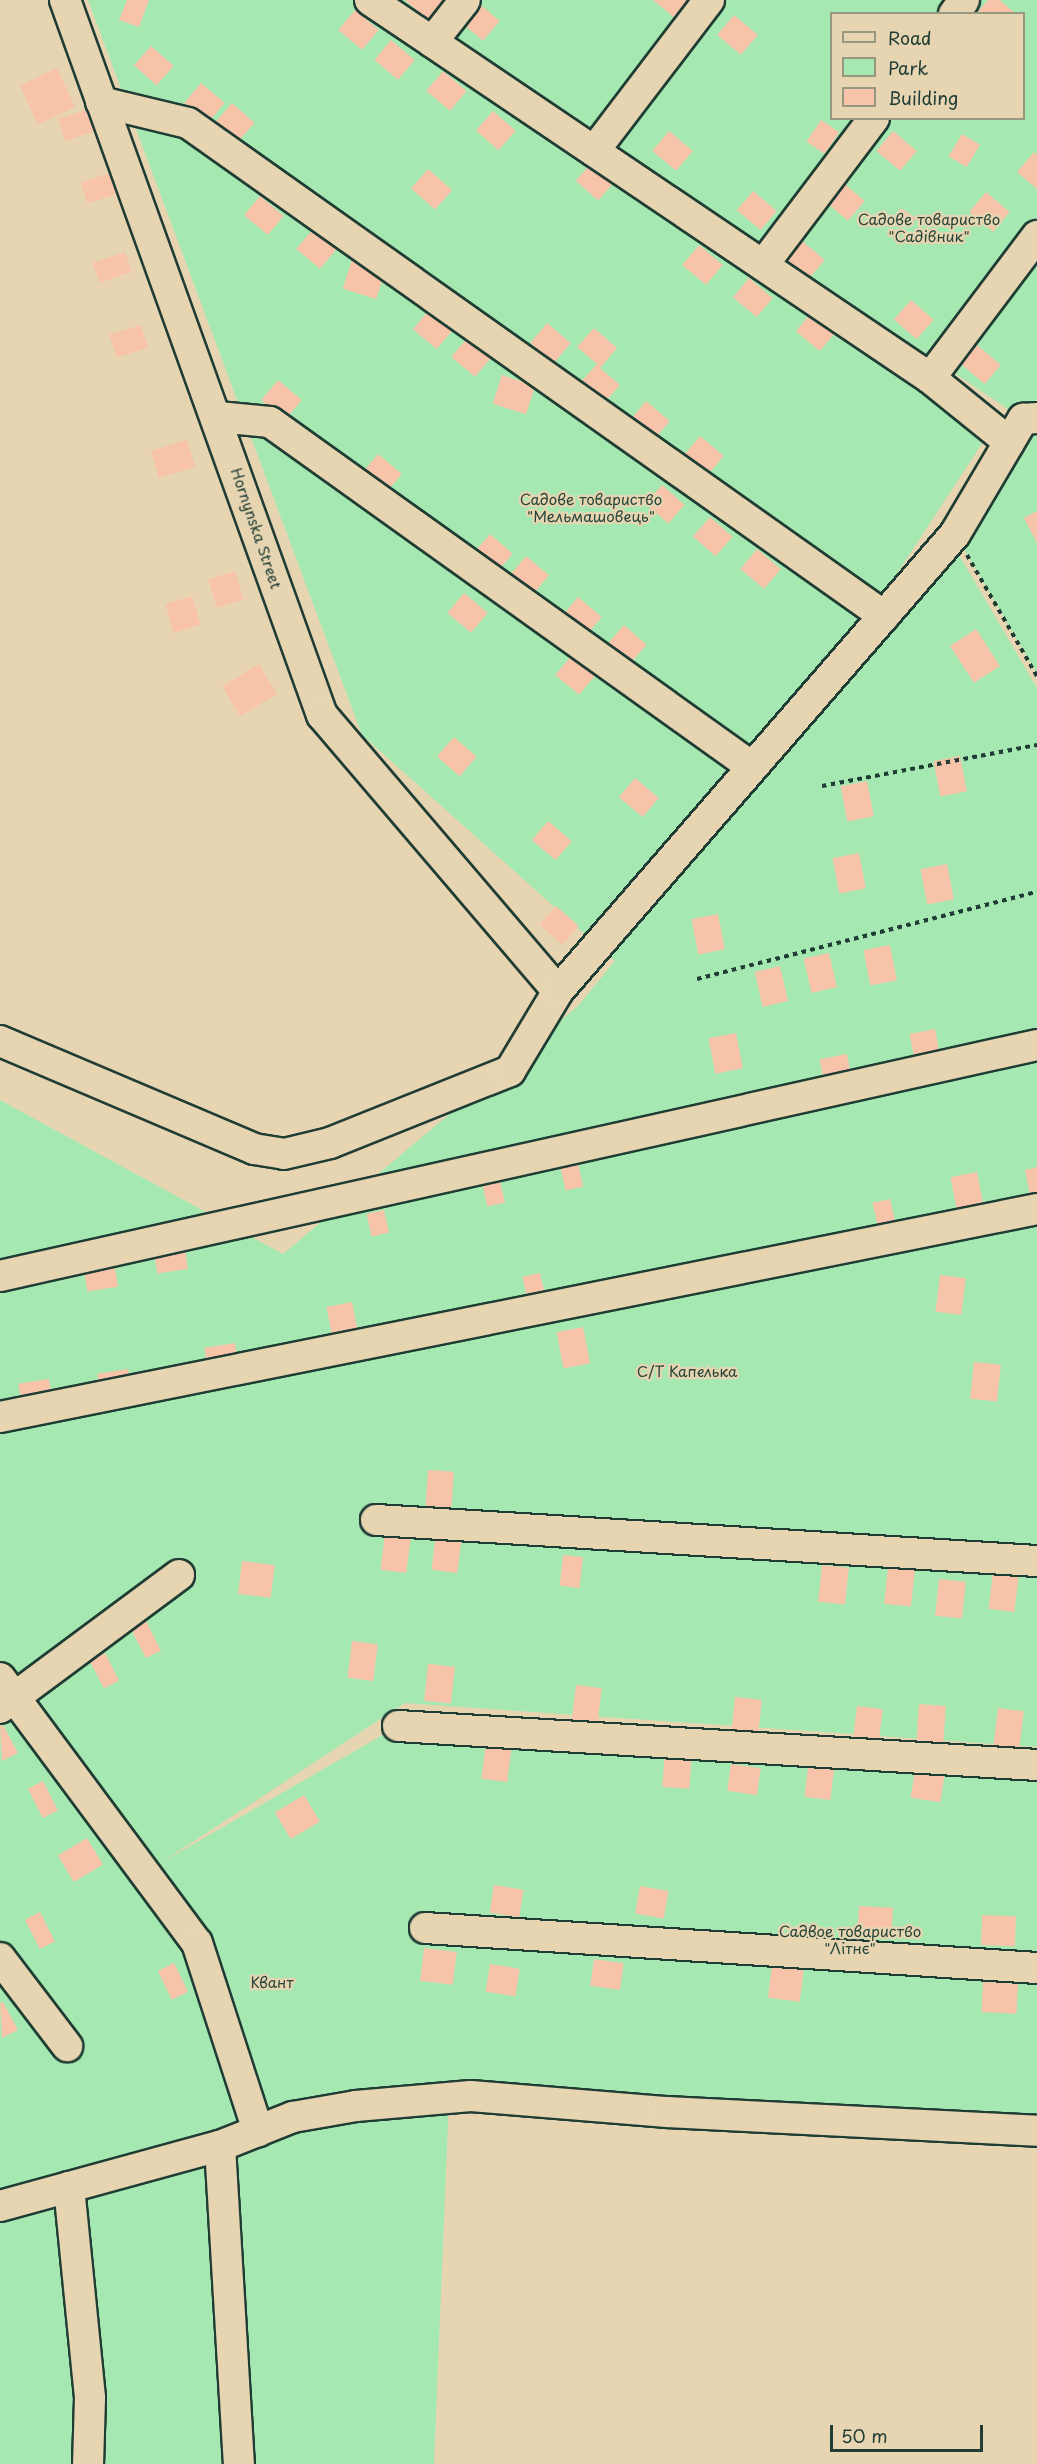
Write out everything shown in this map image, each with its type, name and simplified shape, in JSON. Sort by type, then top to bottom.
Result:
[{"type":"street","name":"Hornynska Street","points":[[65,0],[218,417],[322,715],[558,991]]},
{"type":"street","points":[[370,0],[930,378],[1009,442]]},
{"type":"street","points":[[432,42],[465,0]]},
{"type":"street","points":[[594,151],[709,0]]},
{"type":"street","points":[[101,102],[188,123],[884,616]]},
{"type":"street","points":[[763,265],[872,120]]},
{"type":"street","points":[[930,378],[1037,236]]},
{"type":"street","points":[[218,417],[270,422],[752,766]]},
{"type":"street","points":[[0,1041],[254,1149],[284,1154],[330,1143],[510,1071],[558,991],[955,534],[1023,419],[1037,418]]},
{"type":"street","points":[[0,1276],[1037,1045]]},
{"type":"street","points":[[0,1417],[1037,1209]]},
{"type":"street","points":[[376,1520],[1037,1561]]},
{"type":"street","points":[[179,1575],[5,1695],[197,1943],[258,2131]]},
{"type":"street","points":[[398,1726],[726,1743],[1037,1765]]},
{"type":"street","points":[[425,1928],[1037,1968]]},
{"type":"street","points":[[0,1958],[67,2046]]},
{"type":"street","points":[[0,2206],[220,2146],[293,2117],[356,2106],[471,2096],[667,2112],[1037,2131]]},
{"type":"street","points":[[220,2146],[239,2464]]},
{"type":"street","points":[[69,2187],[90,2398],[88,2464]]},
{"type":"path","points":[[955,534],[1037,676]]},
{"type":"path","points":[[822,786],[1037,745]]},
{"type":"path","points":[[696,978],[1037,892]]},
{"type":"green space","points":[[88,0],[375,0],[992,428],[759,785],[955,548],[1037,688],[1037,1747],[405,1703],[159,1864],[398,1726],[1037,1764],[1037,2136],[449,2099],[434,2464],[0,2464],[0,1100],[283,1254],[578,1006],[615,961],[362,735]]},
{"type":"green space","name":"Садове товариство \"Садівник\"","points":[[396,0],[1037,0],[1037,399],[1023,419]]},
{"type":"green space","points":[[1037,416],[1037,674],[955,534]]},
{"type":"building","points":[[127,0],[149,0],[139,27],[119,20]]},
{"type":"building","points":[[405,0],[445,0],[446,1],[429,21]]},
{"type":"building","points":[[653,0],[692,0],[676,19]]},
{"type":"building","points":[[988,0],[1000,0],[1014,12],[978,12]]},
{"type":"building","points":[[476,1],[500,21],[483,41],[459,21]]},
{"type":"building","points":[[355,10],[379,30],[362,50],[338,30]]},
{"type":"building","points":[[734,15],[758,35],[741,55],[717,35]]},
{"type":"building","points":[[391,40],[415,60],[398,80],[374,60]]},
{"type":"building","points":[[151,46],[174,66],[157,85],[134,66]]},
{"type":"building","points":[[57,68],[75,107],[38,124],[20,85]]},
{"type":"building","points":[[443,71],[467,91],[450,111],[426,91]]},
{"type":"building","points":[[201,83],[225,103],[208,123],[184,103]]},
{"type":"building","points":[[232,103],[255,123],[238,142],[216,122]]},
{"type":"building","points":[[92,108],[99,130],[65,141],[58,119]]},
{"type":"building","points":[[493,111],[516,131],[499,150],[476,131]]},
{"type":"building","points":[[821,120],[839,132],[825,154],[806,142]]},
{"type":"building","points":[[669,131],[693,151],[676,171],[652,151]]},
{"type":"building","points":[[893,131],[917,151],[900,171],[876,151]]},
{"type":"building","points":[[962,134],[980,145],[967,167],[949,156]]},
{"type":"building","points":[[1034,152],[1037,155],[1037,189],[1017,172]]},
{"type":"building","points":[[592,162],[615,182],[598,201],[576,181]]},
{"type":"building","points":[[428,169],[452,190],[435,210],[411,189]]},
{"type":"building","points":[[113,172],[120,193],[87,203],[81,183]]},
{"type":"building","points":[[841,181],[865,201],[848,221],[824,201]]},
{"type":"building","points":[[753,191],[777,211],[761,230],[737,210]]},
{"type":"building","points":[[986,192],[1010,212],[993,232],[969,212]]},
{"type":"building","points":[[260,196],[284,216],[268,235],[244,215]]},
{"type":"building","points":[[901,208],[916,218],[909,228],[894,218]]},
{"type":"building","points":[[313,229],[337,249],[320,269],[296,249]]},
{"type":"building","points":[[801,240],[825,260],[808,280],[784,260]]},
{"type":"building","points":[[699,245],[723,265],[706,285],[682,265]]},
{"type":"building","points":[[125,252],[132,272],[100,283],[93,263]]},
{"type":"building","points":[[352,260],[385,271],[376,299],[343,289]]},
{"type":"building","points":[[749,278],[773,298],[757,317],[733,297]]},
{"type":"building","points":[[911,300],[934,320],[917,339],[894,320]]},
{"type":"building","points":[[429,310],[453,330],[437,349],[413,329]]},
{"type":"building","points":[[812,312],[836,332],[820,351],[796,331]]},
{"type":"building","points":[[547,323],[571,343],[554,363],[530,343]]},
{"type":"building","points":[[141,325],[148,348],[116,358],[109,335]]},
{"type":"building","points":[[594,328],[617,348],[600,368],[620,385],[603,404],[579,384],[597,364],[577,347]]},
{"type":"building","points":[[468,337],[492,357],[475,377],[451,357]]},
{"type":"building","points":[[977,345],[1001,365],[985,384],[961,364]]},
{"type":"building","points":[[502,375],[535,386],[526,414],[493,404]]},
{"type":"building","points":[[278,380],[302,400],[285,420],[261,400]]},
{"type":"building","points":[[646,401],[670,421],[653,441],[629,421]]},
{"type":"building","points":[[700,436],[724,456],[708,475],[684,455]]},
{"type":"building","points":[[187,440],[195,467],[159,478],[151,451]]},
{"type":"building","points":[[378,454],[402,474],[386,493],[362,473]]},
{"type":"building","points":[[662,485],[685,505],[668,524],[646,504]]},
{"type":"building","points":[[1037,511],[1037,543],[1024,518]]},
{"type":"building","points":[[710,517],[733,537],[716,556],[693,537]]},
{"type":"building","points":[[490,534],[513,554],[496,573],[473,554]]},
{"type":"building","points":[[757,549],[781,569],[764,589],[740,569]]},
{"type":"building","points":[[526,556],[549,575],[533,594],[510,575]]},
{"type":"building","points":[[235,571],[244,600],[217,608],[208,579]]},
{"type":"building","points":[[464,593],[488,613],[471,633],[447,613]]},
{"type":"building","points":[[192,596],[201,625],[174,633],[165,604]]},
{"type":"building","points":[[578,597],[602,617],[585,637],[561,617]]},
{"type":"building","points":[[624,625],[647,645],[630,664],[607,645]]},
{"type":"building","points":[[976,629],[1000,666],[974,683],[950,646]]},
{"type":"building","points":[[572,655],[596,675],[579,695],[555,675]]},
{"type":"building","points":[[259,664],[277,694],[240,716],[222,686]]},
{"type":"building","points":[[454,737],[477,757],[460,776],[437,757]]},
{"type":"building","points":[[960,756],[967,791],[940,796],[933,761]]},
{"type":"building","points":[[635,778],[659,798],[643,817],[619,797]]},
{"type":"building","points":[[867,781],[874,816],[847,821],[840,786]]},
{"type":"building","points":[[548,821],[572,841],[556,860],[532,840]]},
{"type":"building","points":[[859,853],[866,888],[839,893],[832,858]]},
{"type":"building","points":[[947,864],[954,899],[927,904],[920,869]]},
{"type":"building","points":[[556,906],[579,926],[562,945],[540,925]]},
{"type":"building","points":[[718,914],[725,949],[698,954],[691,919]]},
{"type":"building","points":[[890,945],[897,980],[870,985],[863,950]]},
{"type":"building","points":[[829,953],[837,987],[812,993],[804,959]]},
{"type":"building","points":[[780,966],[788,1001],[763,1007],[755,972]]},
{"type":"building","points":[[935,1029],[942,1064],[916,1069],[909,1034]]},
{"type":"building","points":[[736,1033],[743,1068],[715,1074],[709,1038]]},
{"type":"building","points":[[847,1054],[854,1089],[826,1095],[820,1059]]},
{"type":"building","points":[[578,1164],[583,1186],[566,1190],[560,1168]]},
{"type":"building","points":[[1037,1167],[1037,1204],[1032,1205],[1025,1170]]},
{"type":"building","points":[[977,1172],[984,1207],[957,1212],[950,1177]]},
{"type":"building","points":[[500,1181],[505,1202],[487,1206],[482,1185]]},
{"type":"building","points":[[890,1199],[895,1221],[878,1225],[872,1203]]},
{"type":"building","points":[[384,1210],[389,1232],[372,1236],[366,1214]]},
{"type":"building","points":[[185,1250],[188,1269],[157,1274],[154,1255]]},
{"type":"building","points":[[115,1268],[118,1287],[87,1292],[84,1273]]},
{"type":"building","points":[[540,1273],[545,1295],[528,1299],[522,1277]]},
{"type":"building","points":[[940,1275],[966,1278],[961,1315],[935,1312]]},
{"type":"building","points":[[352,1302],[359,1337],[333,1342],[326,1307]]},
{"type":"building","points":[[583,1327],[590,1363],[564,1368],[556,1332]]},
{"type":"building","points":[[235,1343],[238,1363],[208,1368],[204,1348]]},
{"type":"building","points":[[974,1362],[1001,1365],[997,1402],[970,1399]]},
{"type":"building","points":[[128,1369],[131,1388],[100,1393],[97,1374]]},
{"type":"building","points":[[49,1379],[52,1398],[21,1403],[18,1384]]},
{"type":"building","points":[[428,1470],[454,1472],[451,1508],[425,1506]]},
{"type":"building","points":[[385,1533],[411,1536],[406,1573],[380,1570]]},
{"type":"building","points":[[436,1533],[462,1536],[457,1573],[431,1570]]},
{"type":"building","points":[[563,1555],[583,1557],[580,1588],[560,1586]]},
{"type":"building","points":[[242,1561],[275,1565],[271,1598],[238,1594]]},
{"type":"building","points":[[822,1565],[849,1568],[845,1605],[818,1602]]},
{"type":"building","points":[[888,1567],[915,1570],[911,1607],[884,1604]]},
{"type":"building","points":[[993,1572],[1019,1575],[1014,1612],[988,1609]]},
{"type":"building","points":[[939,1579],[966,1582],[962,1619],[935,1616]]},
{"type":"building","points":[[146,1621],[161,1650],[146,1658],[131,1629]]},
{"type":"building","points":[[352,1641],[378,1644],[373,1681],[347,1678]]},
{"type":"building","points":[[105,1653],[119,1681],[104,1688],[90,1661]]},
{"type":"building","points":[[428,1664],[455,1667],[451,1704],[424,1701]]},
{"type":"building","points":[[576,1685],[602,1688],[597,1724],[572,1721]]},
{"type":"building","points":[[735,1697],[762,1700],[758,1737],[731,1734]]},
{"type":"building","points":[[919,1704],[946,1706],[943,1742],[916,1740]]},
{"type":"building","points":[[857,1706],[883,1709],[878,1746],[852,1743]]},
{"type":"building","points":[[998,1708],[1024,1711],[1019,1748],[993,1745]]},
{"type":"building","points":[[3,1725],[18,1753],[2,1761],[0,1726]]},
{"type":"building","points":[[486,1742],[512,1745],[507,1782],[481,1779]]},
{"type":"building","points":[[665,1750],[692,1752],[689,1789],[662,1787]]},
{"type":"building","points":[[809,1760],[835,1763],[830,1800],[804,1797]]},
{"type":"building","points":[[731,1764],[761,1768],[757,1795],[727,1791]]},
{"type":"building","points":[[915,1770],[945,1775],[940,1802],[911,1798]]},
{"type":"building","points":[[43,1781],[58,1810],[43,1818],[28,1789]]},
{"type":"building","points":[[304,1795],[320,1822],[291,1839],[275,1813]]},
{"type":"building","points":[[87,1838],[103,1865],[74,1882],[58,1856]]},
{"type":"building","points":[[494,1885],[524,1890],[519,1917],[490,1913]]},
{"type":"building","points":[[640,1886],[669,1891],[664,1919],[635,1914]]},
{"type":"building","points":[[859,1906],[893,1908],[891,1938],[857,1936]]},
{"type":"building","points":[[40,1912],[55,1941],[40,1949],[25,1920]]},
{"type":"building","points":[[982,1915],[1016,1916],[1015,1946],[981,1945]]},
{"type":"building","points":[[424,1948],[457,1952],[453,1985],[420,1981]]},
{"type":"building","points":[[594,1959],[624,1963],[620,1990],[590,1986]]},
{"type":"building","points":[[174,1963],[188,1992],[172,2000],[158,1971]]},
{"type":"building","points":[[490,1964],[520,1969],[515,1996],[486,1992]]},
{"type":"building","points":[[772,1965],[804,1969],[800,2002],[768,1998]]},
{"type":"building","points":[[983,1982],[1018,1984],[1016,2014],[981,2012]]},
{"type":"building","points":[[3,2002],[18,2030],[2,2038],[0,2003]]},
{"type":"park label","name":"Садове товариство \"Мельмашовець\"","points":[[591,506]]},
{"type":"park label","name":"С/Т Капелька","points":[[687,1371]]},
{"type":"park label","name":"Садвое товариство \"Літнє\"","points":[[850,1938]]},
{"type":"park label","name":"Квант","points":[[272,1982]]}]
